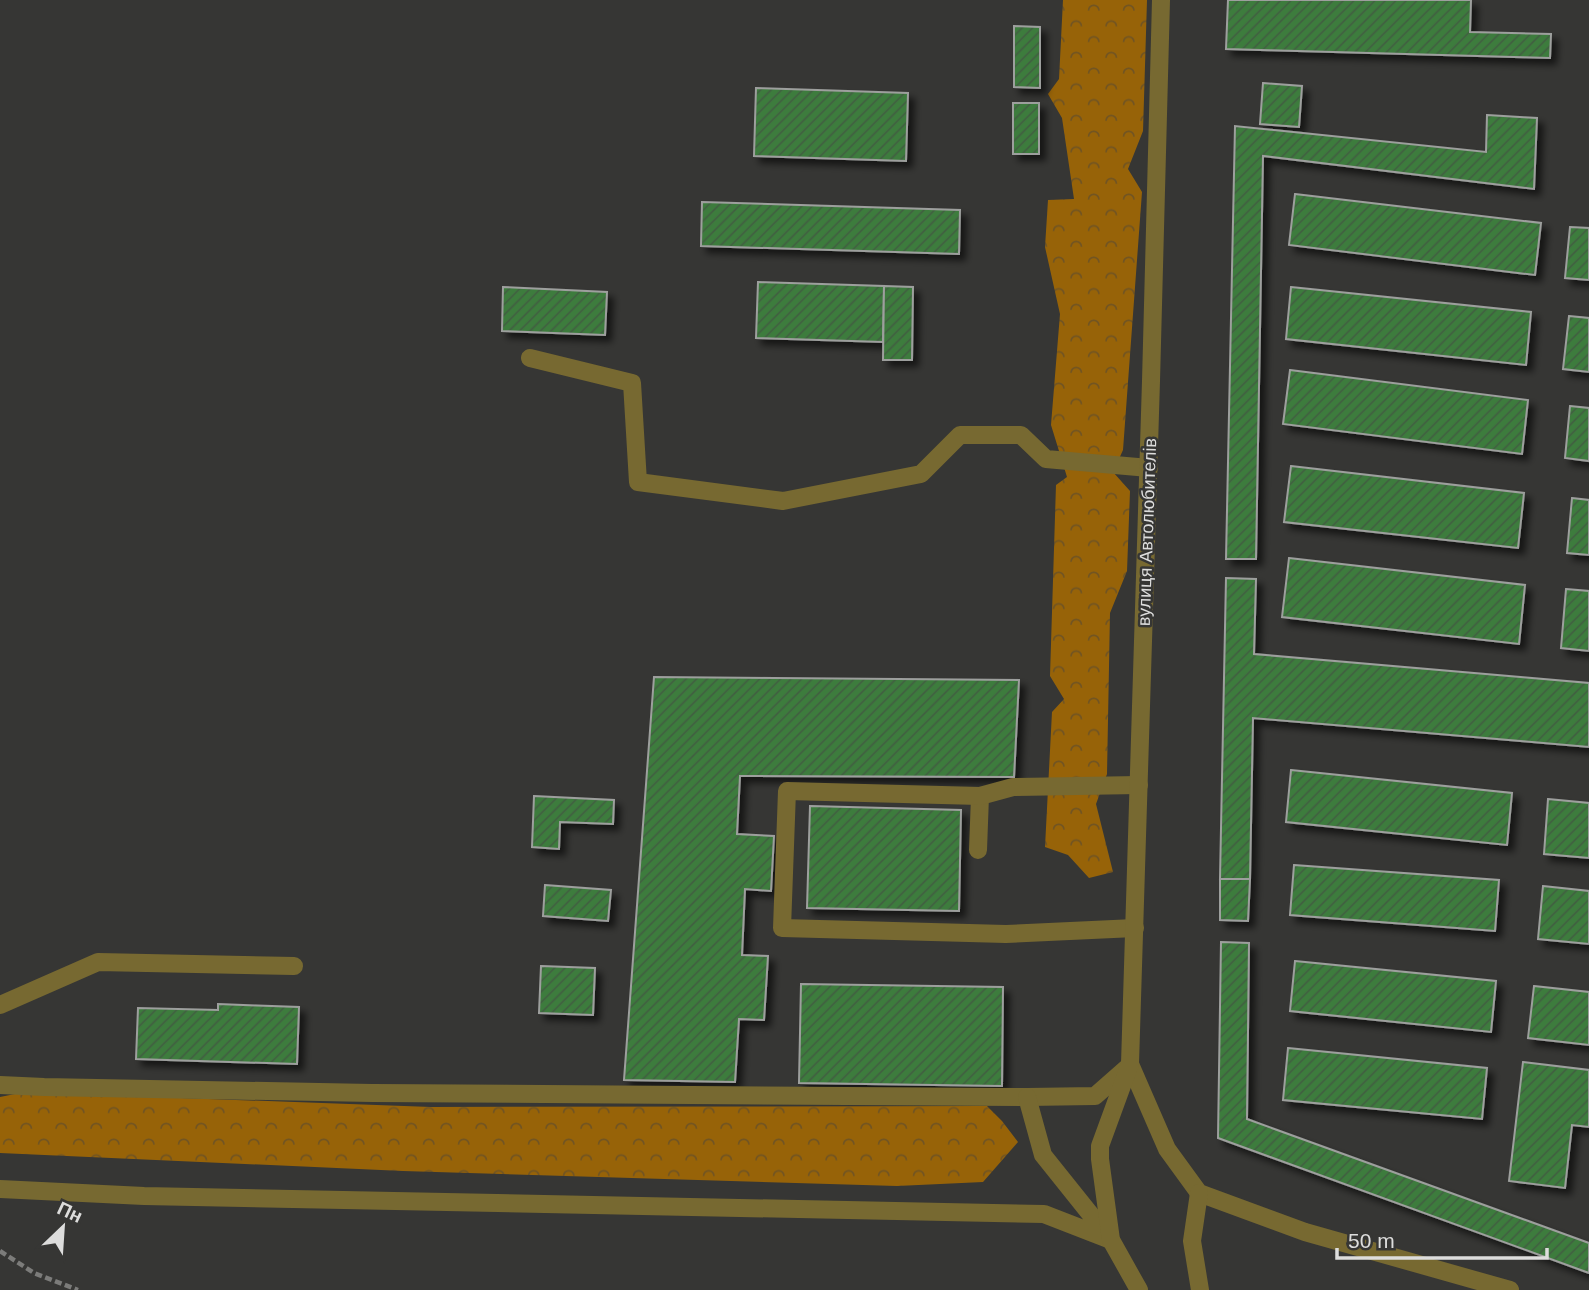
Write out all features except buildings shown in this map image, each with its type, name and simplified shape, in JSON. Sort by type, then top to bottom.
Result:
[{"type":"street","name":"вулиця Автолюбителів","points":[[1130,1064],[1161,0]]},
{"type":"street","points":[[530,358],[632,383],[638,482],[783,501],[921,474],[960,435],[1021,435],[1046,459],[1149,468]]},
{"type":"street","points":[[1135,929],[1006,934],[782,928],[787,791],[980,796],[1013,788],[1139,785]]},
{"type":"street","points":[[978,850],[980,796]]},
{"type":"street","points":[[0,1005],[99,962],[294,967]]},
{"type":"street","points":[[0,1084],[399,1093],[1095,1096],[1130,1064]]},
{"type":"street","points":[[1130,1064],[1167,1149],[1199,1193],[1306,1232],[1510,1290]]},
{"type":"street","points":[[1111,1240],[1100,1146],[1130,1064]]},
{"type":"street","points":[[1027,1097],[1043,1155],[1111,1240],[1139,1290]]},
{"type":"street","points":[[0,1189],[158,1196],[1045,1213],[1111,1240]]},
{"type":"street","points":[[1199,1193],[1192,1241],[1200,1290]]},
{"type":"path","points":[[0,1251],[34,1273],[78,1290]]},
{"type":"green space","points":[[1063,0],[1147,0],[1143,131],[1128,169],[1142,192],[1123,450],[1113,472],[1130,491],[1127,571],[1110,613],[1107,774],[1096,804],[1113,872],[1089,878],[1068,855],[1045,847],[1052,712],[1064,699],[1050,676],[1056,485],[1067,477],[1051,425],[1060,314],[1045,247],[1048,200],[1074,199],[1062,118],[1048,94],[1059,79]]},
{"type":"green space","points":[[15,1094],[431,1107],[987,1106],[1018,1142],[983,1182],[897,1186],[403,1171],[0,1153],[0,1097]]}]
